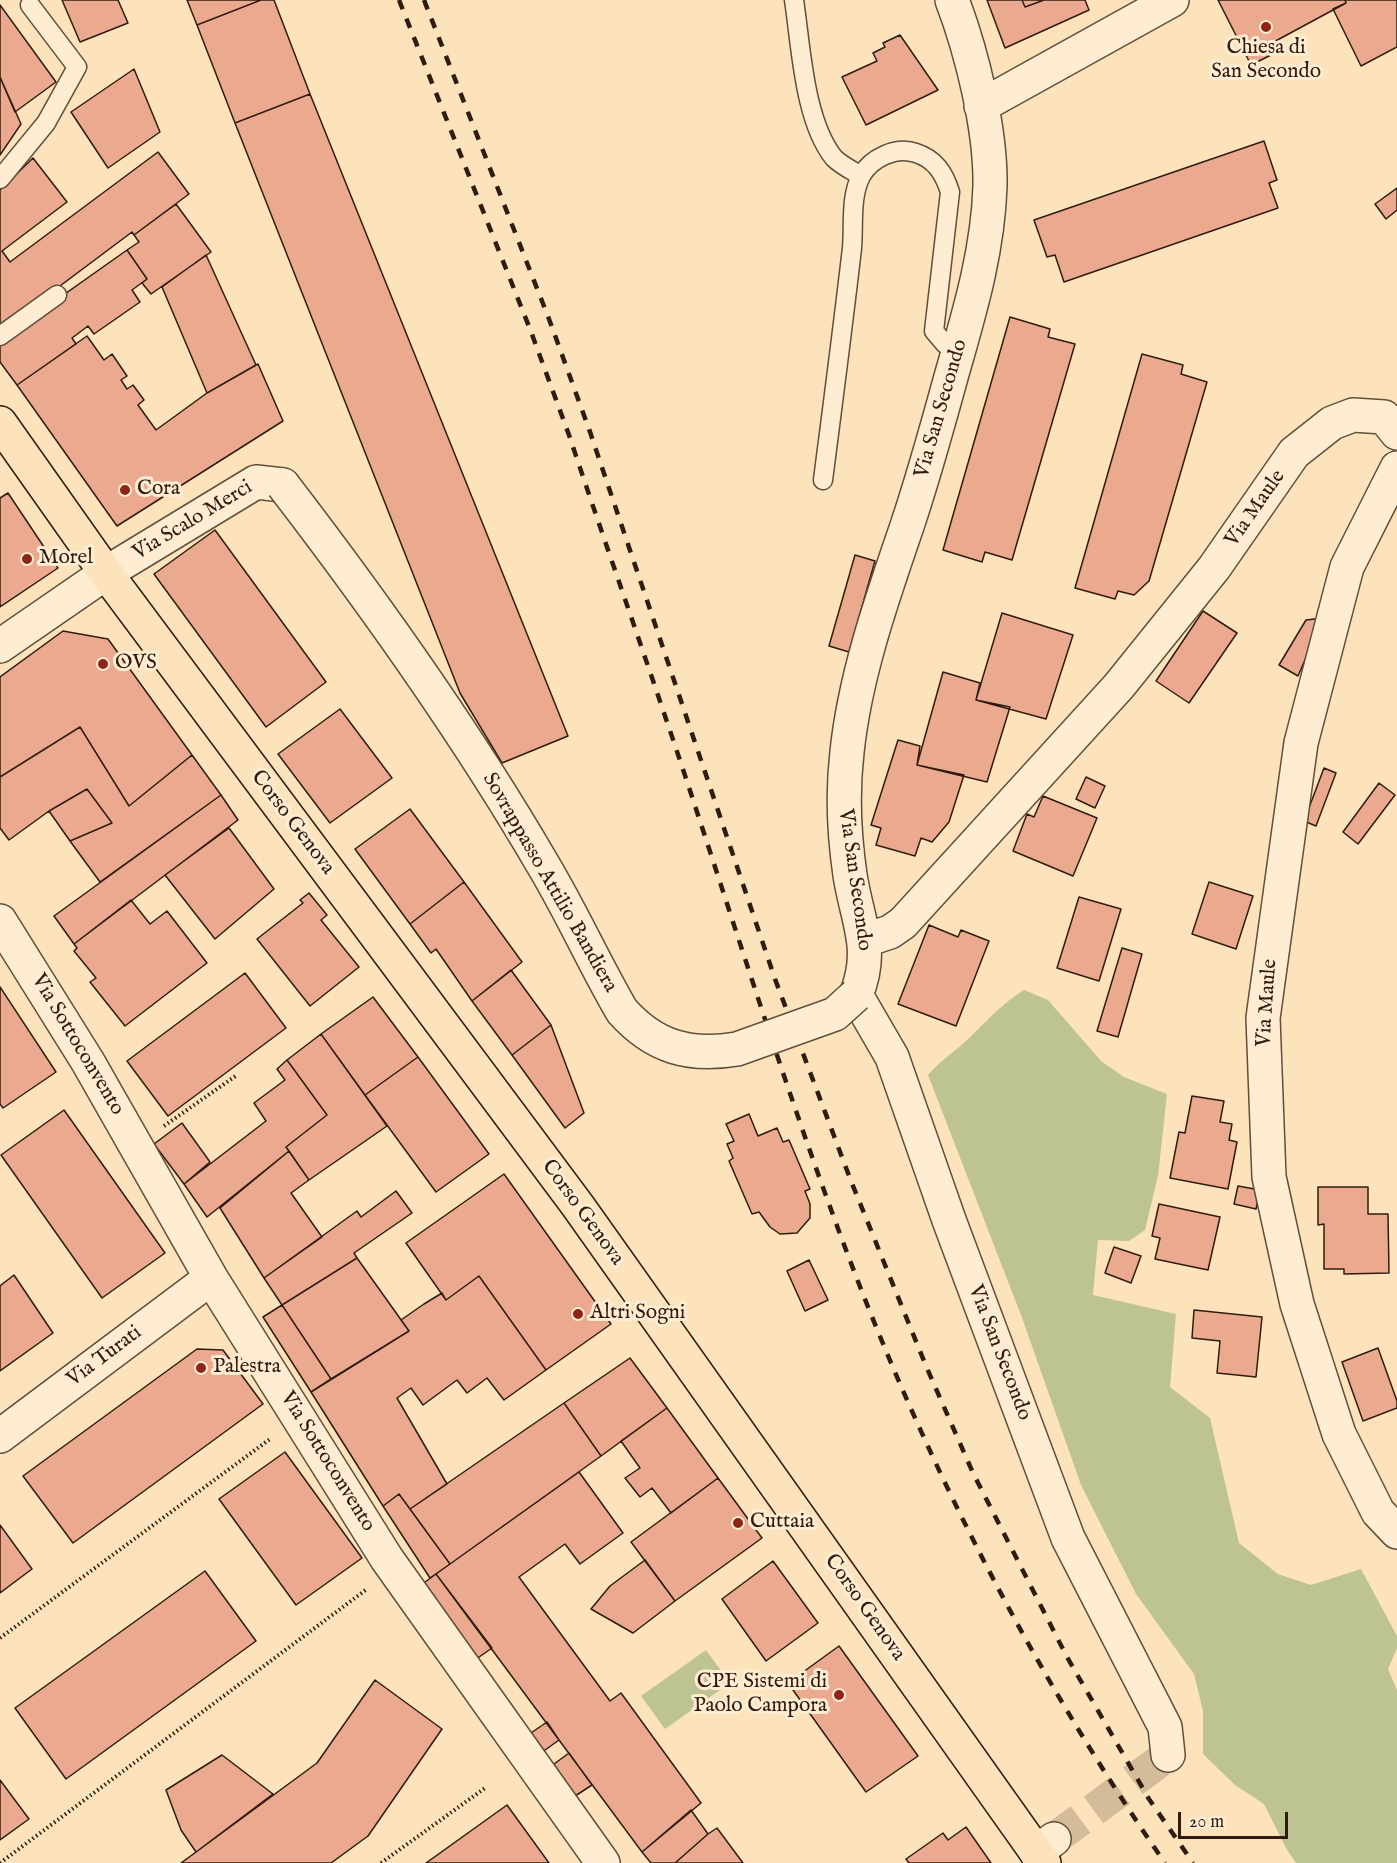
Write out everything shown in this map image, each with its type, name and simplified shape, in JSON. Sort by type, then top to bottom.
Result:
[{"type":"main road","name":"Corso Genova","points":[[0,423],[106,573],[573,1200],[1045,1851]]},
{"type":"street","name":"Via San Secondo","points":[[952,0],[981,106],[989,155],[987,216],[981,270],[929,460],[889,578],[855,692],[846,753],[843,814],[851,878],[866,940],[865,969],[856,995],[892,1057],[949,1220],[1068,1538],[1165,1727],[1168,1755]]},
{"type":"street","points":[[981,106],[1172,0]]},
{"type":"street","name":"Via Maule","points":[[866,940],[890,932],[903,923],[1119,686],[1214,568],[1294,453],[1332,423],[1353,415],[1384,417],[1397,433]]},
{"type":"street","name":"Via Maule","points":[[1397,468],[1347,567],[1301,743],[1263,1018],[1269,1177],[1297,1304],[1339,1434],[1378,1512],[1397,1532]]},
{"type":"street","name":"Via Scalo Merci","points":[[0,646],[106,573],[256,482],[283,485]]},
{"type":"street","name":"Sovrappasso Attilio Bandiera","points":[[283,485],[360,586],[483,767],[543,864],[617,1002],[634,1025],[650,1038],[665,1044],[679,1048],[719,1052],[737,1049],[835,1014],[847,1006],[856,995]]},
{"type":"street","name":"Via Sottoconvento","points":[[0,921],[83,1053],[211,1278],[394,1569],[603,1863]]},
{"type":"street","name":"Via Turati","points":[[0,1436],[211,1278]]},
{"type":"lane","points":[[794,0],[808,91],[819,129],[834,158],[861,176]]},
{"type":"lane","points":[[0,179],[46,123],[76,67],[30,5]]},
{"type":"lane","points":[[823,480],[851,256],[856,190],[861,176],[882,156],[904,151],[926,156],[937,165],[946,178],[950,192],[934,331],[945,344],[959,351]]},
{"type":"lane","points":[[0,336],[57,295]]},
{"type":"path","points":[[137,1146],[237,1075]]},
{"type":"path","points":[[0,1638],[300,1418]]},
{"type":"path","points":[[0,1863],[394,1569]]},
{"type":"path","points":[[381,1863],[485,1788]]},
{"type":"green space","points":[[1024,990],[1048,1000],[1101,1061],[1124,1077],[1167,1094],[1158,1176],[1145,1230],[1129,1241],[1098,1240],[1093,1295],[1176,1314],[1170,1387],[1210,1418],[1239,1543],[1278,1574],[1311,1585],[1361,1569],[1397,1636],[1397,1648],[1388,1669],[1397,1690],[1397,1863],[1296,1863],[1264,1804],[1235,1785],[1203,1754],[1203,1711],[1194,1674],[1136,1594],[1081,1485],[1021,1315],[928,1075],[1001,1007]]},
{"type":"green space","points":[[706,1650],[730,1683],[665,1729],[641,1696]]},
{"type":"building","points":[[62,0],[118,0],[128,23],[80,42]]},
{"type":"building","points":[[187,0],[261,0],[197,25]]},
{"type":"building","points":[[261,0],[274,0],[310,94],[235,123],[197,25]]},
{"type":"building","points":[[987,0],[1022,0],[1025,7],[1044,0],[1085,0],[1089,10],[1005,48]]},
{"type":"building","points":[[1022,0],[1044,0],[1025,7]]},
{"type":"building","name":"Chiesa di San Secondo","points":[[1218,0],[1345,0],[1346,3],[1270,44],[1275,53],[1251,65]]},
{"type":"building","points":[[1345,0],[1397,0],[1397,47],[1361,66],[1333,9],[1346,3]]},
{"type":"building","points":[[0,5],[56,82],[15,112],[0,77]]},
{"type":"building","points":[[900,35],[938,90],[866,125],[842,77],[877,61],[873,53],[885,47],[883,43]]},
{"type":"building","points":[[134,69],[160,132],[108,168],[71,112]]},
{"type":"building","points":[[0,77],[21,124],[0,155]]},
{"type":"building","points":[[310,94],[568,736],[502,763],[460,693],[235,123]]},
{"type":"building","points":[[1264,141],[1277,180],[1269,183],[1278,208],[1064,282],[1055,255],[1047,257],[1034,220]]},
{"type":"building","points":[[158,152],[189,194],[134,235],[132,232],[0,331],[0,190],[33,158],[67,202],[2,251],[10,262]]},
{"type":"building","points":[[1397,188],[1397,210],[1386,219],[1375,204]]},
{"type":"building","points":[[176,204],[211,252],[151,294],[142,283],[147,279],[127,250],[139,242],[134,235]]},
{"type":"building","points":[[127,250],[147,279],[132,290],[140,302],[94,334],[88,326],[72,338],[76,344],[17,385],[0,362],[0,340]]},
{"type":"building","points":[[206,255],[256,365],[207,393],[162,287]]},
{"type":"building","points":[[1010,317],[1050,329],[1048,337],[1075,344],[1012,560],[985,552],[982,562],[943,550]]},
{"type":"building","points":[[87,336],[104,360],[112,354],[127,376],[121,380],[127,389],[133,385],[144,400],[138,405],[156,430],[207,393],[258,364],[283,421],[117,526],[17,385]]},
{"type":"building","points":[[1142,354],[1183,365],[1181,374],[1207,382],[1149,581],[1134,595],[1118,591],[1115,599],[1075,588]]},
{"type":"building","points":[[8,493],[58,568],[0,607],[0,498]]},
{"type":"building","points":[[215,530],[326,682],[266,727],[154,574]]},
{"type":"building","points":[[855,555],[875,561],[849,652],[829,646]]},
{"type":"building","points":[[1203,611],[1237,633],[1189,703],[1156,681]]},
{"type":"building","points":[[1002,613],[1073,635],[1046,719],[976,700]]},
{"type":"building","points":[[1323,618],[1298,676],[1279,665],[1306,620]]},
{"type":"building","points":[[63,631],[108,639],[192,755],[129,806],[80,727],[0,777],[0,677]]},
{"type":"building","points":[[943,672],[980,683],[976,700],[1010,707],[987,782],[917,765]]},
{"type":"building","points":[[340,709],[392,778],[330,823],[278,754]]},
{"type":"building","points":[[80,727],[129,806],[192,755],[221,795],[100,882],[70,841],[112,823],[87,789],[49,811],[9,840],[0,828],[0,777]]},
{"type":"building","points":[[898,740],[920,746],[917,765],[964,775],[949,822],[932,842],[921,838],[915,856],[876,845],[881,828],[871,825]]},
{"type":"building","points":[[1324,768],[1336,773],[1316,826],[1304,821]]},
{"type":"building","points":[[1086,777],[1105,786],[1095,808],[1076,799]]},
{"type":"building","points":[[1379,783],[1395,795],[1358,844],[1343,832]]},
{"type":"building","points":[[87,789],[112,823],[70,841],[49,811]]},
{"type":"building","points":[[221,795],[238,820],[74,944],[54,916]]},
{"type":"building","points":[[1043,796],[1097,818],[1073,876],[1013,851],[1027,814],[1034,817]]},
{"type":"building","points":[[410,809],[464,882],[410,924],[355,849]]},
{"type":"building","points":[[229,828],[274,889],[215,939],[165,875]]},
{"type":"building","points":[[464,882],[522,962],[472,1001],[436,949],[431,953],[410,924]]},
{"type":"building","points":[[1209,882],[1253,896],[1236,949],[1192,934]]},
{"type":"building","points":[[309,893],[327,915],[321,920],[359,967],[310,1006],[257,939],[303,903],[300,900]]},
{"type":"building","points":[[1079,897],[1121,909],[1099,981],[1057,968]]},
{"type":"building","points":[[131,900],[150,924],[167,911],[207,963],[125,1026],[90,982],[96,978],[74,951],[77,948],[74,944]]},
{"type":"building","points":[[929,925],[958,937],[961,930],[989,941],[956,1026],[898,1004]]},
{"type":"building","points":[[1122,948],[1142,954],[1118,1037],[1097,1031]]},
{"type":"building","points":[[511,970],[551,1025],[512,1055],[472,1001]]},
{"type":"building","points":[[245,973],[286,1028],[168,1116],[127,1061]]},
{"type":"building","points":[[0,987],[56,1072],[3,1108],[0,1104]]},
{"type":"building","points":[[373,997],[418,1057],[365,1095],[321,1034]]},
{"type":"building","points":[[551,1025],[584,1113],[565,1128],[512,1055]]},
{"type":"building","points":[[321,1034],[387,1126],[309,1180],[286,1147],[327,1115],[287,1060]]},
{"type":"building","points":[[418,1057],[489,1154],[436,1192],[365,1095]]},
{"type":"building","points":[[287,1060],[327,1115],[286,1147],[289,1151],[207,1217],[184,1184],[266,1121],[254,1103],[285,1080],[277,1069]]},
{"type":"building","points":[[1192,1096],[1224,1101],[1220,1122],[1232,1124],[1229,1140],[1237,1142],[1228,1189],[1170,1178],[1179,1132],[1185,1133]]},
{"type":"building","points":[[64,1110],[165,1253],[102,1298],[1,1155]]},
{"type":"building","points":[[749,1114],[758,1136],[777,1128],[783,1142],[789,1140],[810,1189],[805,1191],[810,1204],[810,1218],[797,1233],[780,1234],[770,1227],[759,1212],[752,1214],[729,1161],[733,1158],[727,1144],[734,1141],[726,1124]]},
{"type":"building","points":[[182,1123],[210,1162],[184,1184],[154,1144]]},
{"type":"building","points":[[289,1151],[309,1180],[291,1193],[322,1237],[264,1278],[220,1208]]},
{"type":"building","points":[[504,1174],[611,1324],[546,1370],[479,1276],[446,1300],[406,1243]]},
{"type":"building","points":[[1238,1186],[1260,1190],[1256,1209],[1234,1204]]},
{"type":"building","points":[[1318,1187],[1368,1187],[1368,1214],[1388,1214],[1389,1273],[1344,1274],[1344,1269],[1324,1269],[1324,1224],[1318,1225]]},
{"type":"building","points":[[396,1191],[412,1213],[354,1253],[357,1258],[282,1305],[264,1278],[357,1211],[361,1217]]},
{"type":"building","points":[[1159,1204],[1220,1217],[1208,1270],[1155,1259],[1160,1238],[1152,1236]]},
{"type":"building","points":[[1114,1247],[1141,1256],[1131,1283],[1105,1273]]},
{"type":"building","points":[[357,1258],[409,1331],[331,1379],[282,1305]]},
{"type":"building","points":[[809,1260],[828,1300],[805,1311],[787,1271]]},
{"type":"building","points":[[14,1275],[53,1333],[0,1371],[0,1286]]},
{"type":"building","points":[[479,1276],[546,1370],[504,1400],[487,1378],[467,1393],[457,1380],[423,1405],[411,1388],[397,1398],[447,1484],[410,1509],[399,1494],[383,1506],[311,1392],[409,1331],[401,1320],[424,1304],[442,1293],[446,1300]]},
{"type":"building","points":[[282,1305],[331,1379],[311,1392],[263,1317]]},
{"type":"building","points":[[1194,1310],[1262,1317],[1256,1377],[1217,1373],[1220,1341],[1192,1338]]},
{"type":"building","points":[[1378,1348],[1397,1401],[1397,1408],[1363,1421],[1342,1362]]},
{"type":"building","points":[[197,1349],[223,1350],[263,1404],[73,1543],[23,1476]]},
{"type":"building","points":[[630,1358],[667,1408],[601,1456],[564,1403]]},
{"type":"building","points":[[564,1403],[601,1456],[450,1564],[410,1509]]},
{"type":"building","points":[[667,1408],[718,1478],[671,1513],[652,1488],[640,1497],[625,1478],[640,1468],[621,1441]]},
{"type":"building","points":[[285,1452],[362,1558],[296,1605],[219,1499]]},
{"type":"building","points":[[579,1472],[623,1533],[580,1564],[565,1544],[519,1577],[610,1701],[621,1693],[701,1803],[642,1852],[436,1574]]},
{"type":"building","points":[[718,1478],[762,1538],[675,1601],[631,1542]]},
{"type":"building","points":[[399,1494],[450,1564],[430,1578],[383,1506]]},
{"type":"building","points":[[0,1525],[32,1569],[0,1593]]},
{"type":"building","points":[[645,1560],[675,1601],[633,1633],[591,1609],[610,1586]]},
{"type":"building","points":[[773,1561],[818,1623],[766,1661],[722,1599]]},
{"type":"building","points":[[205,1571],[256,1641],[66,1779],[15,1708]]},
{"type":"building","points":[[436,1574],[492,1648],[472,1662],[417,1588]]},
{"type":"building","points":[[839,1646],[918,1756],[866,1792],[788,1683]]},
{"type":"building","points":[[375,1680],[442,1729],[368,1836],[331,1863],[181,1863],[317,1763]]},
{"type":"building","points":[[547,1722],[559,1740],[541,1753],[528,1735]]},
{"type":"building","points":[[569,1753],[592,1785],[572,1798],[550,1767]]},
{"type":"building","points":[[222,1755],[273,1794],[196,1852],[181,1830],[166,1790]]},
{"type":"building","points":[[0,1780],[29,1819],[0,1840]]},
{"type":"building","points":[[507,1805],[549,1863],[426,1863]]},
{"type":"building","points":[[691,1810],[708,1834],[675,1863],[651,1863],[642,1852]]},
{"type":"building","points":[[966,1827],[991,1863],[909,1863],[906,1859],[943,1833],[948,1840]]},
{"type":"building","points":[[717,1828],[743,1863],[675,1863],[708,1834]]},
{"type":"tunnel","points":[[1054,1839],[1168,1755]]},
{"type":"railway","points":[[399,0],[530,329],[569,435],[795,1108],[837,1226],[890,1360],[923,1435],[995,1582],[1076,1726],[1165,1863]]},
{"type":"railway","points":[[424,0],[549,319],[589,429],[775,979],[851,1181],[926,1366],[973,1473],[1067,1657],[1149,1799],[1193,1863]]},
{"type":"place","name":"Chiesa di San Secondo","points":[[1266,27]]},
{"type":"place","name":"Cora","points":[[125,490]]},
{"type":"place","name":"Morel","points":[[27,559]]},
{"type":"place","name":"OVS","points":[[103,664]]},
{"type":"place","name":"Altri Sogni","points":[[578,1314]]},
{"type":"place","name":"Palestra","points":[[201,1368]]},
{"type":"place","name":"Cuttaia","points":[[738,1523]]},
{"type":"place","name":"CPE Sistemi di Paolo Campora","points":[[839,1695]]}]
